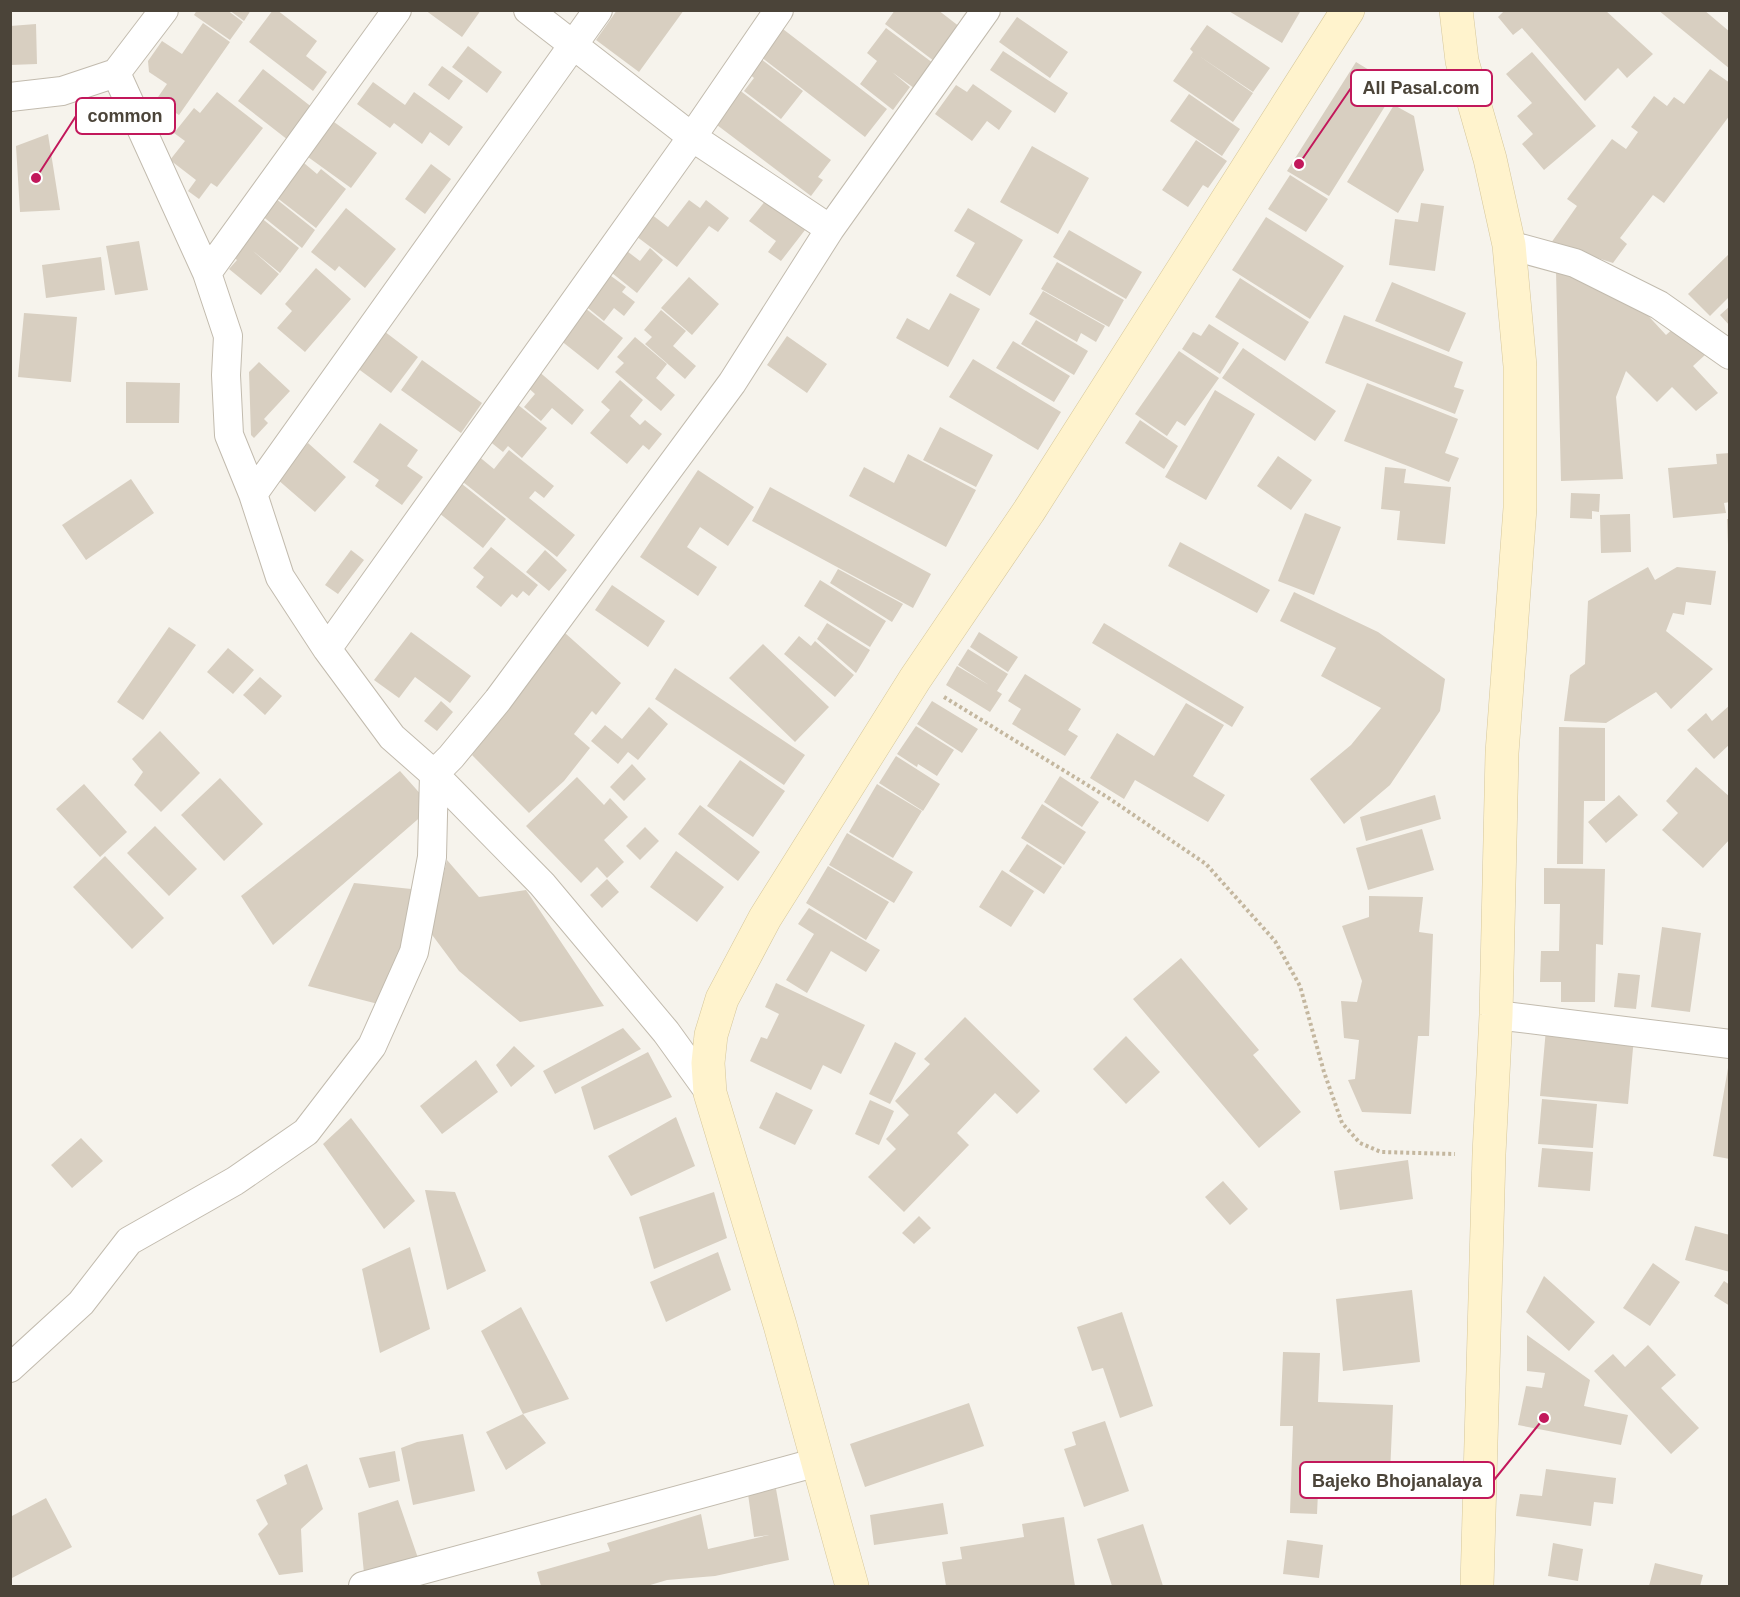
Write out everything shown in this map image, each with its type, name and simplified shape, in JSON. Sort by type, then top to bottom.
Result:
[{"type":"main road","points":[[852,1587],[780,1324],[710,1093],[708,1063],[711,1035],[722,999],[765,918],[915,679],[1029,511],[1348,10]]},
{"type":"main road","points":[[1456,10],[1462,62],[1490,159],[1509,245],[1520,366],[1520,508],[1502,753],[1496,1015],[1489,1154],[1477,1587]]},
{"type":"street","points":[[10,97],[62,91],[116,73],[164,10]]},
{"type":"street","points":[[207,273],[397,10]]},
{"type":"street","points":[[528,10],[692,136],[830,229]]},
{"type":"street","points":[[253,494],[598,10]]},
{"type":"street","points":[[327,649],[779,10]]},
{"type":"street","points":[[10,1368],[81,1303],[129,1240],[235,1180],[306,1132],[372,1046],[414,952],[432,857],[434,774],[498,700],[718,402],[830,229],[986,10]]},
{"type":"street","points":[[116,73],[207,273],[228,336],[226,375],[229,435],[253,494],[280,578],[327,649],[392,737],[434,774],[542,884],[666,1032],[710,1093]]},
{"type":"street","points":[[1509,245],[1575,263],[1659,305],[1730,355]]},
{"type":"street","points":[[1496,1015],[1730,1044]]},
{"type":"street","points":[[363,1587],[818,1462]]},
{"type":"path","points":[[915,679],[1107,797],[1206,864],[1275,941],[1300,986],[1324,1072],[1342,1123],[1360,1143],[1381,1152],[1489,1154]]},
{"type":"building","points":[[197,10],[227,10],[243,22],[230,40],[194,15]]},
{"type":"building","points":[[229,10],[251,10],[244,21]]},
{"type":"building","points":[[273,10],[277,10],[317,41],[306,56],[327,72],[313,91],[249,42]]},
{"type":"building","points":[[425,10],[481,10],[462,37]]},
{"type":"building","points":[[617,10],[684,10],[639,72],[596,40]]},
{"type":"building","points":[[895,10],[938,10],[960,27],[934,61],[885,24]]},
{"type":"building","points":[[1227,10],[1297,10],[1300,12],[1282,43]]},
{"type":"building","points":[[1505,10],[1605,10],[1653,54],[1627,78],[1618,68],[1585,101],[1522,28],[1513,35],[1498,17]]},
{"type":"building","points":[[1658,10],[1704,10],[1730,32],[1730,69]]},
{"type":"building","points":[[1017,17],[1068,52],[1050,78],[999,42]]},
{"type":"building","points":[[203,23],[230,42],[179,115],[156,100],[167,84],[149,72],[148,61],[162,41],[182,54]]},
{"type":"building","points":[[36,24],[37,64],[10,65],[10,26]]},
{"type":"building","points":[[1207,25],[1270,68],[1253,92],[1199,56],[1253,93],[1233,122],[1173,81],[1193,52],[1190,49]]},
{"type":"building","points":[[779,26],[887,109],[865,137],[757,54]]},
{"type":"building","points":[[886,28],[937,66],[918,91],[892,72],[910,87],[893,110],[860,84],[877,61],[867,53]]},
{"type":"building","points":[[468,46],[502,72],[487,93],[452,67]]},
{"type":"building","points":[[1003,51],[1068,93],[1055,113],[990,70]]},
{"type":"building","points":[[1532,52],[1596,126],[1544,170],[1522,144],[1533,134],[1517,116],[1532,103],[1506,74]]},
{"type":"building","points":[[757,56],[803,91],[781,119],[744,91],[754,78],[746,71]]},
{"type":"building","points":[[1356,62],[1397,87],[1329,196],[1287,171]]},
{"type":"building","points":[[442,66],[463,81],[449,100],[428,85]]},
{"type":"building","points":[[263,69],[313,108],[288,140],[238,101]]},
{"type":"building","points":[[1710,69],[1730,83],[1730,115],[1664,203],[1653,195],[1620,238],[1627,244],[1613,263],[1551,243],[1577,206],[1567,199],[1612,139],[1626,149],[1638,132],[1631,127],[1654,96],[1667,106],[1674,97],[1684,104]]},
{"type":"building","points":[[373,82],[405,105],[414,92],[463,127],[449,146],[430,132],[422,144],[394,123],[390,128],[357,104]]},
{"type":"building","points":[[973,84],[1012,111],[999,130],[987,121],[972,141],[935,114],[956,85],[967,92]]},
{"type":"building","points":[[738,89],[831,160],[818,177],[823,180],[811,196],[713,122]]},
{"type":"building","points":[[217,92],[263,128],[217,187],[211,183],[199,199],[188,191],[196,180],[170,160],[185,141],[174,133],[194,108],[200,113]]},
{"type":"building","points":[[1189,94],[1240,129],[1222,156],[1170,121]]},
{"type":"building","points":[[1394,105],[1414,116],[1424,170],[1398,213],[1347,182]]},
{"type":"building","points":[[334,122],[377,153],[351,188],[308,157]]},
{"type":"building","points":[[48,134],[60,210],[20,212],[16,146]]},
{"type":"building","points":[[1196,140],[1227,161],[1208,188],[1203,185],[1188,207],[1162,190]]},
{"type":"building","points":[[1032,146],[1089,178],[1058,234],[1000,202]]},
{"type":"building","points":[[304,163],[317,174],[321,169],[346,189],[316,228],[276,197]]},
{"type":"building","points":[[431,164],[451,179],[425,214],[405,199]]},
{"type":"building","points":[[1290,175],[1328,199],[1306,232],[1268,209]]},
{"type":"building","points":[[275,198],[315,230],[302,248],[261,215]]},
{"type":"building","points":[[689,200],[700,208],[706,200],[729,218],[718,232],[709,226],[677,267],[632,233],[647,211],[668,227]]},
{"type":"building","points":[[766,200],[805,230],[781,261],[768,252],[776,241],[749,221]]},
{"type":"building","points":[[1421,203],[1444,206],[1435,271],[1389,265],[1395,219],[1418,222]]},
{"type":"building","points":[[346,208],[396,249],[365,288],[339,266],[335,271],[311,252]]},
{"type":"building","points":[[968,208],[1023,240],[990,296],[956,276],[975,243],[954,231]]},
{"type":"building","points":[[260,217],[299,248],[280,273],[253,251],[279,274],[261,295],[229,269],[237,260],[231,255]]},
{"type":"building","points":[[1266,217],[1344,266],[1310,319],[1232,270]]},
{"type":"building","points":[[1069,230],[1142,272],[1126,299],[1053,257]]},
{"type":"building","points":[[139,241],[148,290],[115,295],[106,246]]},
{"type":"building","points":[[619,245],[640,261],[650,248],[663,260],[637,293],[602,265]]},
{"type":"building","points":[[1730,253],[1730,296],[1710,316],[1688,294]]},
{"type":"building","points":[[101,257],[105,290],[46,298],[42,265]]},
{"type":"building","points":[[1057,262],[1124,300],[1109,327],[1041,289]]},
{"type":"building","points":[[316,268],[351,299],[305,352],[277,328],[292,311],[285,304]]},
{"type":"building","points":[[1556,271],[1606,289],[1641,308],[1666,335],[1675,327],[1705,355],[1693,366],[1718,393],[1696,411],[1672,387],[1657,402],[1626,371],[1616,397],[1623,479],[1561,481]]},
{"type":"building","points":[[607,273],[626,287],[622,292],[635,302],[624,316],[614,308],[604,321],[583,304]]},
{"type":"building","points":[[689,277],[719,304],[692,335],[661,308]]},
{"type":"building","points":[[1240,278],[1309,322],[1285,361],[1215,317]]},
{"type":"building","points":[[1392,282],[1466,313],[1449,352],[1375,321]]},
{"type":"building","points":[[1043,291],[1105,326],[1096,342],[1081,333],[1077,342],[1029,314]]},
{"type":"building","points":[[950,293],[980,309],[948,367],[896,338],[907,318],[929,330]]},
{"type":"building","points":[[580,304],[623,338],[598,370],[555,336]]},
{"type":"building","points":[[1730,306],[1730,326],[1720,315]]},
{"type":"building","points":[[661,310],[686,331],[673,346],[696,366],[685,379],[645,344],[652,337],[644,330]]},
{"type":"building","points":[[24,313],[77,317],[71,382],[18,377]]},
{"type":"building","points":[[1344,315],[1463,362],[1454,387],[1464,390],[1455,414],[1325,363]]},
{"type":"building","points":[[1036,320],[1088,351],[1074,375],[1021,344]]},
{"type":"building","points":[[1209,324],[1239,343],[1220,374],[1182,349],[1193,332],[1201,336]]},
{"type":"building","points":[[380,328],[418,357],[391,393],[353,365]]},
{"type":"building","points":[[787,336],[827,364],[807,393],[767,365]]},
{"type":"building","points":[[635,337],[667,364],[656,378],[675,395],[661,411],[615,372],[624,363],[617,357]]},
{"type":"building","points":[[1013,341],[1070,376],[1054,402],[996,368]]},
{"type":"building","points":[[1243,348],[1336,411],[1315,441],[1222,378]]},
{"type":"building","points":[[1179,351],[1219,378],[1185,426],[1177,421],[1167,436],[1135,414]]},
{"type":"building","points":[[973,359],[1061,412],[1038,450],[949,397]]},
{"type":"building","points":[[422,360],[482,403],[461,433],[401,390]]},
{"type":"building","points":[[259,362],[290,391],[264,419],[268,423],[254,438],[251,435],[249,372]]},
{"type":"building","points":[[537,370],[584,410],[572,425],[552,408],[541,421],[524,407],[535,394],[524,384]]},
{"type":"building","points":[[620,380],[643,400],[630,416],[640,425],[645,420],[662,434],[649,450],[643,445],[627,464],[590,433],[610,410],[601,402]]},
{"type":"building","points":[[126,382],[180,383],[179,423],[126,423]]},
{"type":"building","points":[[1367,383],[1458,419],[1445,453],[1459,458],[1449,482],[1344,441]]},
{"type":"building","points":[[1215,390],[1255,414],[1206,500],[1165,477]]},
{"type":"building","points":[[512,400],[547,428],[522,458],[508,446],[503,452],[483,436]]},
{"type":"building","points":[[1140,420],[1178,446],[1164,469],[1125,443]]},
{"type":"building","points":[[380,423],[418,450],[407,466],[423,477],[402,505],[375,486],[379,480],[353,462]]},
{"type":"building","points":[[940,427],[993,455],[976,487],[923,460]]},
{"type":"building","points":[[308,443],[346,477],[315,512],[277,479]]},
{"type":"building","points":[[509,450],[554,486],[544,498],[535,491],[529,498],[575,535],[557,557],[458,478],[477,455],[494,469]]},
{"type":"building","points":[[1730,453],[1730,502],[1724,503],[1726,513],[1673,518],[1668,468],[1717,464],[1716,454]]},
{"type":"building","points":[[908,454],[976,490],[946,547],[849,496],[864,467],[894,483]]},
{"type":"building","points":[[1278,456],[1312,480],[1291,510],[1257,486]]},
{"type":"building","points":[[1385,467],[1406,469],[1404,483],[1451,487],[1445,544],[1397,540],[1400,511],[1381,509]]},
{"type":"building","points":[[698,470],[754,507],[728,546],[700,527],[687,547],[717,567],[698,596],[640,557]]},
{"type":"building","points":[[131,479],[154,513],[86,560],[62,525]]},
{"type":"building","points":[[462,484],[506,519],[483,548],[439,513]]},
{"type":"building","points":[[770,487],[931,574],[913,608],[752,521]]},
{"type":"building","points":[[1571,493],[1600,494],[1599,512],[1592,511],[1592,519],[1570,518]]},
{"type":"building","points":[[1305,513],[1341,527],[1314,595],[1278,581]]},
{"type":"building","points":[[1630,514],[1631,552],[1601,553],[1600,515]]},
{"type":"building","points":[[1727,519],[1730,519],[1730,545],[1728,545]]},
{"type":"building","points":[[1180,542],[1270,590],[1257,613],[1168,566]]},
{"type":"building","points":[[491,547],[538,585],[529,596],[523,591],[517,598],[512,594],[501,607],[476,587],[484,577],[473,568]]},
{"type":"building","points":[[351,550],[364,560],[338,594],[325,585]]},
{"type":"building","points":[[545,550],[567,570],[549,591],[526,572]]},
{"type":"building","points":[[1648,567],[1655,580],[1677,567],[1716,571],[1711,605],[1686,602],[1684,615],[1673,613],[1666,631],[1713,669],[1671,709],[1656,692],[1606,723],[1564,721],[1570,675],[1585,664],[1588,601]]},
{"type":"building","points":[[838,569],[903,604],[892,622],[830,583]]},
{"type":"building","points":[[820,580],[886,621],[870,647],[804,606]]},
{"type":"building","points":[[612,585],[665,621],[648,647],[595,610]]},
{"type":"building","points":[[1294,592],[1378,632],[1445,679],[1440,711],[1390,785],[1344,824],[1310,779],[1351,745],[1381,708],[1321,676],[1336,648],[1280,621]]},
{"type":"building","points":[[827,623],[870,650],[856,673],[817,639]]},
{"type":"building","points":[[1104,623],[1244,707],[1232,727],[1092,643]]},
{"type":"building","points":[[169,627],[196,645],[143,720],[117,702]]},
{"type":"building","points":[[411,632],[471,676],[450,703],[415,677],[399,698],[374,680]]},
{"type":"building","points":[[979,632],[1018,657],[1008,672],[970,647]]},
{"type":"building","points":[[565,633],[621,683],[596,715],[592,711],[574,734],[590,748],[564,781],[529,813],[472,755]]},
{"type":"building","points":[[799,636],[811,646],[815,641],[854,675],[835,697],[784,654]]},
{"type":"building","points":[[763,644],[829,707],[795,742],[729,678]]},
{"type":"building","points":[[228,648],[254,670],[233,694],[207,672]]},
{"type":"building","points":[[968,649],[1008,674],[997,691],[1002,694],[990,712],[946,685],[957,666],[989,685],[958,665]]},
{"type":"building","points":[[675,668],[805,755],[784,785],[655,699]]},
{"type":"building","points":[[1025,674],[1081,709],[1068,730],[1078,736],[1065,756],[1012,724],[1021,709],[1008,701]]},
{"type":"building","points":[[260,677],[282,696],[265,715],[243,695]]},
{"type":"building","points":[[441,701],[453,712],[437,731],[424,721]]},
{"type":"building","points":[[932,701],[978,729],[962,753],[917,724]]},
{"type":"building","points":[[1186,703],[1224,725],[1193,776],[1225,795],[1208,822],[1135,780],[1124,799],[1090,778],[1117,733],[1154,756]]},
{"type":"building","points":[[1730,705],[1730,744],[1714,759],[1687,730],[1706,713],[1712,721]]},
{"type":"building","points":[[649,707],[668,724],[638,760],[628,752],[618,764],[591,741],[605,725],[622,739]]},
{"type":"building","points":[[916,726],[954,750],[937,776],[897,754]]},
{"type":"building","points":[[1559,727],[1605,728],[1605,801],[1584,801],[1583,864],[1557,864]]},
{"type":"building","points":[[160,731],[200,773],[161,812],[134,785],[143,772],[132,759]]},
{"type":"building","points":[[896,756],[940,784],[923,811],[879,783]]},
{"type":"building","points":[[740,760],[785,791],[753,837],[707,806]]},
{"type":"building","points":[[632,764],[646,779],[624,801],[610,787]]},
{"type":"building","points":[[1696,767],[1730,797],[1730,839],[1703,868],[1662,830],[1678,813],[1666,801]]},
{"type":"building","points":[[400,771],[432,807],[273,945],[241,896]]},
{"type":"building","points":[[1060,776],[1099,802],[1082,827],[1044,802]]},
{"type":"building","points":[[577,777],[604,805],[610,798],[628,817],[604,840],[624,862],[607,878],[597,867],[581,883],[526,826]]},
{"type":"building","points":[[220,778],[263,824],[224,861],[181,815]]},
{"type":"building","points":[[84,784],[127,832],[100,857],[56,809]]},
{"type":"building","points":[[877,784],[922,811],[893,858],[849,832]]},
{"type":"building","points":[[1435,795],[1441,819],[1366,841],[1360,817]]},
{"type":"building","points":[[1619,795],[1638,815],[1606,843],[1588,822]]},
{"type":"building","points":[[1042,804],[1086,832],[1064,865],[1021,838]]},
{"type":"building","points":[[700,805],[760,852],[738,881],[678,834]]},
{"type":"building","points":[[155,826],[197,869],[169,896],[127,853]]},
{"type":"building","points":[[645,827],[659,841],[640,860],[626,846]]},
{"type":"building","points":[[1422,829],[1434,870],[1368,890],[1356,848]]},
{"type":"building","points":[[847,833],[913,872],[894,903],[829,865]]},
{"type":"building","points":[[1027,844],[1062,867],[1044,894],[1009,871]]},
{"type":"building","points":[[676,851],[724,887],[697,922],[650,887]]},
{"type":"building","points":[[105,856],[164,918],[132,949],[73,887]]},
{"type":"building","points":[[447,860],[479,897],[526,890],[604,1006],[520,1022],[459,971],[430,932]]},
{"type":"building","points":[[828,866],[889,902],[866,940],[806,903]]},
{"type":"building","points":[[1544,868],[1605,869],[1603,945],[1596,944],[1595,1002],[1561,1002],[1561,982],[1540,982],[1541,951],[1559,951],[1560,904],[1544,904]]},
{"type":"building","points":[[1002,870],[1034,891],[1011,927],[979,907]]},
{"type":"building","points":[[607,879],[619,892],[602,908],[590,895]]},
{"type":"building","points":[[354,883],[421,890],[382,1005],[308,986]]},
{"type":"building","points":[[1369,896],[1423,897],[1419,932],[1433,934],[1429,1036],[1418,1036],[1411,1114],[1362,1112],[1348,1080],[1355,1079],[1359,1040],[1344,1038],[1341,1001],[1357,1002],[1362,981],[1342,926],[1369,917]]},
{"type":"building","points":[[809,908],[880,950],[866,972],[831,951],[807,993],[786,980],[814,934],[798,924]]},
{"type":"building","points":[[1662,927],[1701,933],[1690,1012],[1651,1007]]},
{"type":"building","points":[[1181,958],[1259,1050],[1253,1055],[1301,1112],[1259,1148],[1133,999]]},
{"type":"building","points":[[1618,973],[1640,975],[1636,1009],[1614,1007]]},
{"type":"building","points":[[776,983],[865,1025],[841,1074],[823,1065],[811,1090],[750,1061],[761,1037],[767,1039],[779,1014],[765,1007]]},
{"type":"building","points":[[965,1017],[1040,1091],[1017,1114],[995,1093],[957,1133],[969,1145],[904,1212],[868,1177],[896,1149],[886,1139],[909,1115],[895,1101],[930,1064],[924,1059]]},
{"type":"building","points":[[623,1028],[641,1049],[555,1094],[543,1071]]},
{"type":"building","points":[[1546,1029],[1634,1037],[1628,1104],[1540,1096]]},
{"type":"building","points":[[1126,1036],[1160,1072],[1126,1104],[1093,1069]]},
{"type":"building","points":[[895,1042],[916,1053],[890,1104],[869,1094]]},
{"type":"building","points":[[514,1046],[535,1066],[511,1087],[496,1065]]},
{"type":"building","points":[[648,1052],[672,1097],[594,1130],[581,1087]]},
{"type":"building","points":[[476,1060],[498,1092],[442,1134],[420,1106]]},
{"type":"building","points":[[1728,1068],[1730,1068],[1730,1159],[1713,1156]]},
{"type":"building","points":[[776,1092],[813,1110],[795,1145],[759,1128]]},
{"type":"building","points":[[1542,1099],[1597,1104],[1593,1148],[1538,1144]]},
{"type":"building","points":[[870,1100],[894,1111],[879,1145],[855,1134]]},
{"type":"building","points":[[676,1117],[695,1166],[631,1196],[608,1156]]},
{"type":"building","points":[[351,1118],[415,1201],[384,1229],[323,1144]]},
{"type":"building","points":[[81,1138],[103,1161],[72,1188],[51,1165]]},
{"type":"building","points":[[1542,1148],[1593,1152],[1590,1191],[1538,1187]]},
{"type":"building","points":[[1408,1160],[1413,1199],[1340,1210],[1334,1171]]},
{"type":"building","points":[[1223,1181],[1248,1209],[1230,1225],[1205,1197]]},
{"type":"building","points":[[425,1190],[455,1192],[486,1271],[447,1290]]},
{"type":"building","points":[[714,1192],[727,1238],[654,1269],[639,1217]]},
{"type":"building","points":[[919,1216],[931,1228],[914,1244],[902,1233]]},
{"type":"building","points":[[1695,1226],[1730,1235],[1730,1272],[1685,1260]]},
{"type":"building","points":[[410,1247],[430,1329],[380,1353],[362,1269]]},
{"type":"building","points":[[718,1252],[731,1290],[666,1322],[650,1282]]},
{"type":"building","points":[[1653,1263],[1680,1282],[1650,1326],[1623,1308]]},
{"type":"building","points":[[1544,1276],[1595,1322],[1569,1351],[1526,1312]]},
{"type":"building","points":[[1724,1281],[1730,1285],[1730,1306],[1714,1296]]},
{"type":"building","points":[[1412,1290],[1420,1362],[1343,1371],[1336,1299]]},
{"type":"building","points":[[521,1307],[569,1399],[523,1414],[481,1331]]},
{"type":"building","points":[[1122,1312],[1153,1406],[1120,1418],[1103,1368],[1092,1371],[1077,1327]]},
{"type":"building","points":[[1527,1335],[1590,1380],[1584,1406],[1628,1415],[1621,1445],[1518,1425],[1526,1386],[1542,1388],[1545,1373],[1527,1371]]},
{"type":"building","points":[[1648,1345],[1676,1375],[1661,1388],[1699,1428],[1671,1454],[1594,1371],[1613,1354],[1625,1367]]},
{"type":"building","points":[[1283,1352],[1320,1353],[1318,1402],[1393,1405],[1390,1474],[1319,1472],[1317,1514],[1290,1513],[1293,1426],[1280,1426]]},
{"type":"building","points":[[969,1403],[984,1446],[865,1487],[850,1444]]},
{"type":"building","points":[[523,1414],[546,1443],[506,1470],[486,1432]]},
{"type":"building","points":[[1105,1421],[1129,1491],[1084,1507],[1064,1449],[1076,1445],[1072,1432]]},
{"type":"building","points":[[463,1434],[475,1491],[413,1505],[401,1448],[417,1442]]},
{"type":"building","points":[[395,1451],[400,1481],[369,1488],[359,1458]]},
{"type":"building","points":[[307,1464],[323,1509],[301,1529],[303,1572],[279,1575],[258,1534],[268,1524],[256,1500],[287,1484],[284,1475]]},
{"type":"building","points":[[1546,1469],[1616,1478],[1613,1504],[1594,1502],[1591,1526],[1516,1516],[1520,1494],[1542,1496]]},
{"type":"building","points":[[776,1489],[789,1560],[715,1576],[667,1580],[647,1586],[541,1586],[537,1572],[610,1551],[607,1543],[701,1514],[708,1549],[769,1535],[754,1537],[748,1494]]},
{"type":"building","points":[[46,1498],[72,1547],[10,1579],[10,1517]]},
{"type":"building","points":[[398,1500],[418,1558],[364,1573],[358,1513]]},
{"type":"building","points":[[943,1503],[948,1534],[874,1545],[870,1515]]},
{"type":"building","points":[[1064,1517],[1075,1586],[946,1586],[942,1562],[962,1559],[960,1547],[1024,1537],[1022,1524]]},
{"type":"building","points":[[1143,1524],[1163,1586],[1112,1586],[1097,1539]]},
{"type":"building","points":[[1287,1540],[1323,1545],[1319,1578],[1283,1574]]},
{"type":"building","points":[[1553,1543],[1583,1549],[1578,1581],[1548,1576]]},
{"type":"building","points":[[1655,1563],[1703,1575],[1700,1586],[1649,1586]]},
{"type":"place","name":"All Pasal.com","points":[[1299,164]]},
{"type":"place","name":"common","points":[[36,178]]},
{"type":"place","name":"Bajeko Bhojanalaya","points":[[1544,1418]]}]
